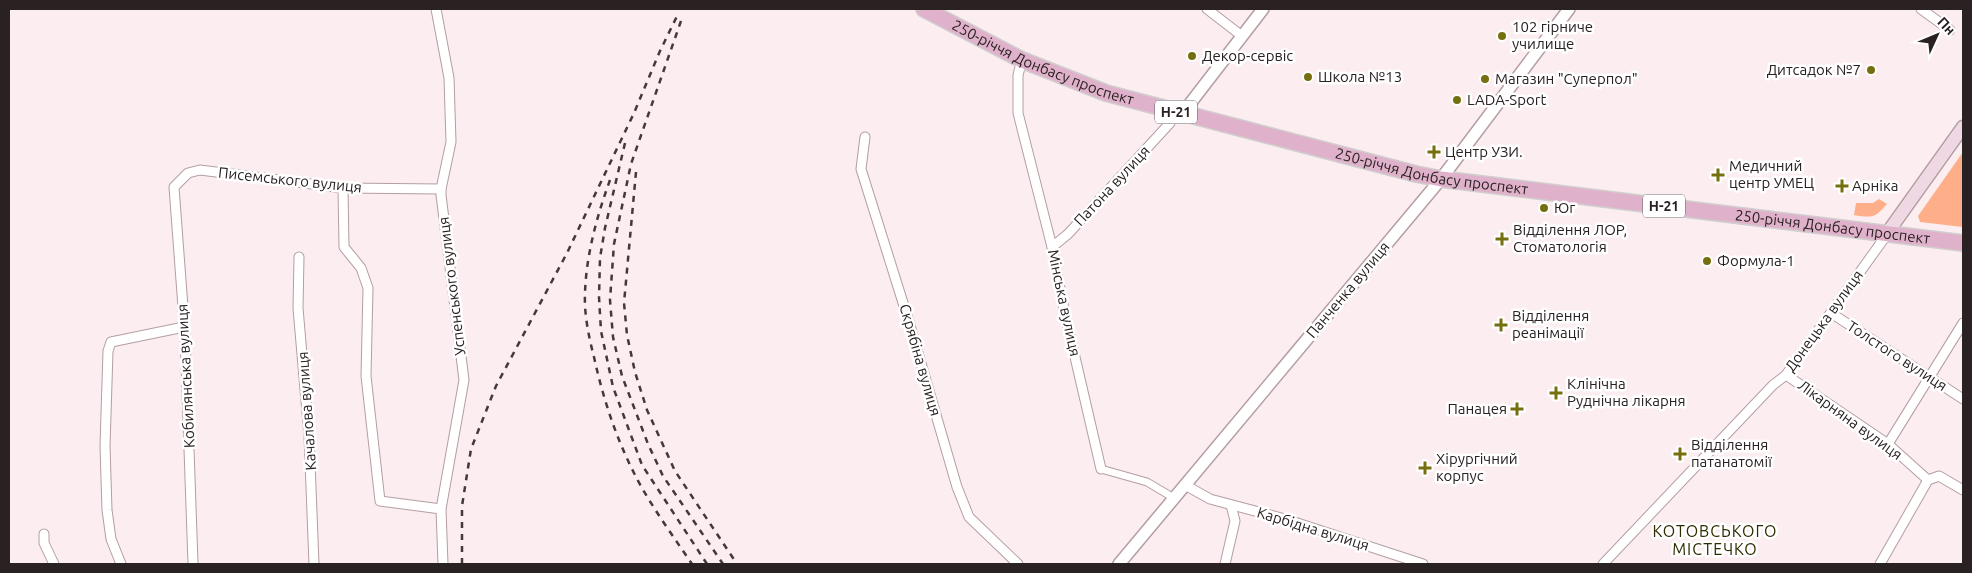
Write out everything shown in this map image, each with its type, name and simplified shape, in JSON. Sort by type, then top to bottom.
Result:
[{"type":"main road","name":"250-річчя Донбасу проспект","points":[[924,9],[1022,60],[1106,93],[1441,179],[1888,232],[1963,243]]},
{"type":"main road","name":"Донецька вулиця","points":[[1888,232],[1963,127]]},
{"type":"street","name":"Успенського вулиця","points":[[436,9],[449,78],[451,142],[441,189],[464,380],[440,509],[442,564]]},
{"type":"street","points":[[1207,9],[1242,36]]},
{"type":"street","points":[[1182,114],[1263,9]]},
{"type":"street","name":"Панченка вулиця","points":[[1118,564],[1441,179],[1569,9]]},
{"type":"street","points":[[1921,9],[1950,30]]},
{"type":"street","name":"Мінська вулиця","points":[[1022,60],[1018,75],[1018,113],[1052,247],[1065,314],[1101,469],[1146,482],[1174,498]]},
{"type":"street","name":"Патона вулиця","points":[[1052,247],[1068,234],[1170,123]]},
{"type":"street","name":"Скрябіна вулиця","points":[[865,137],[861,169],[910,322],[957,487],[969,517],[1018,564]]},
{"type":"street","name":"Писемського вулиця","points":[[174,187],[188,173],[200,170],[343,188],[441,189]]},
{"type":"street","name":"Кобилянська вулиця","points":[[174,187],[184,327],[193,564]]},
{"type":"street","points":[[343,188],[344,247],[361,268],[368,288],[366,376],[380,500],[440,509]]},
{"type":"street","name":"Донецька вулиця","points":[[1603,564],[1767,391],[1786,375],[1888,232]]},
{"type":"street","name":"Качалова вулиця","points":[[299,257],[298,308],[309,436],[314,564]]},
{"type":"street","name":"Толстого вулиця","points":[[1831,313],[1963,398]]},
{"type":"street","points":[[1888,444],[1963,323]]},
{"type":"street","points":[[121,564],[111,539],[107,510],[105,446],[108,351],[111,342],[184,327]]},
{"type":"street","name":"Лікарняна вулиця","points":[[1786,375],[1888,444],[1928,480]]},
{"type":"street","points":[[1880,564],[1928,480],[1939,476],[1963,490]]},
{"type":"street","name":"Карбідна вулиця","points":[[1185,484],[1210,499],[1285,519],[1423,564]]},
{"type":"street","name":"Карбідна вулиця","points":[[1225,564],[1235,521],[1230,505]]},
{"type":"street","points":[[44,534],[44,543],[54,564]]},
{"type":"shaded area","points":[[1963,152],[1963,227],[1920,222],[1918,216]]},
{"type":"shaded area","points":[[1879,199],[1887,204],[1873,216],[1854,215],[1856,203],[1873,203]]},
{"type":"railway","points":[[462,564],[462,506],[471,449],[496,386],[567,253],[634,113],[679,12]]},
{"type":"railway","points":[[681,21],[631,164],[614,244],[610,300],[613,337],[622,376],[648,444],[663,476],[723,564]]},
{"type":"railway","points":[[625,143],[600,258],[599,297],[601,331],[613,387],[642,465],[707,564]]},
{"type":"railway","points":[[636,172],[624,303],[627,335],[635,372],[647,410],[675,471],[737,564]]},
{"type":"railway","points":[[610,180],[590,250],[586,279],[586,318],[590,342],[608,408],[626,457],[648,498],[692,564]]},
{"type":"place","name":"102 гірниче училище","points":[[1502,36]]},
{"type":"place","name":"Декор-сервіс","points":[[1192,56]]},
{"type":"place","name":"Дитсадок №7","points":[[1871,70]]},
{"type":"place","name":"Школа №13","points":[[1308,77]]},
{"type":"place","name":"Магазин \"Суперпол\"","points":[[1485,79]]},
{"type":"place","name":"LADA-Sport","points":[[1457,100]]},
{"type":"place","name":"Центр УЗИ.","points":[[1434,152]]},
{"type":"place","name":"Медичний центр УМЕЦ","points":[[1718,175]]},
{"type":"place","name":"Арніка","points":[[1842,186]]},
{"type":"place","name":"Юг","points":[[1544,208]]},
{"type":"place","name":"Відділення ЛОР, Стоматологія","points":[[1502,239]]},
{"type":"place","name":"Формула-1","points":[[1707,261]]},
{"type":"place","name":"Відділення реанімації","points":[[1501,325]]},
{"type":"place","name":"Клінічна Руднічна лікарня","points":[[1556,393]]},
{"type":"place","name":"Панацея","points":[[1517,409]]},
{"type":"place","name":"Відділення патанатомії","points":[[1680,454]]},
{"type":"place","name":"Хірургічний корпус","points":[[1425,468]]},
{"type":"district","name":"КОТОВСЬКОГО МІСТЕЧКО","points":[[1715,540]]}]
